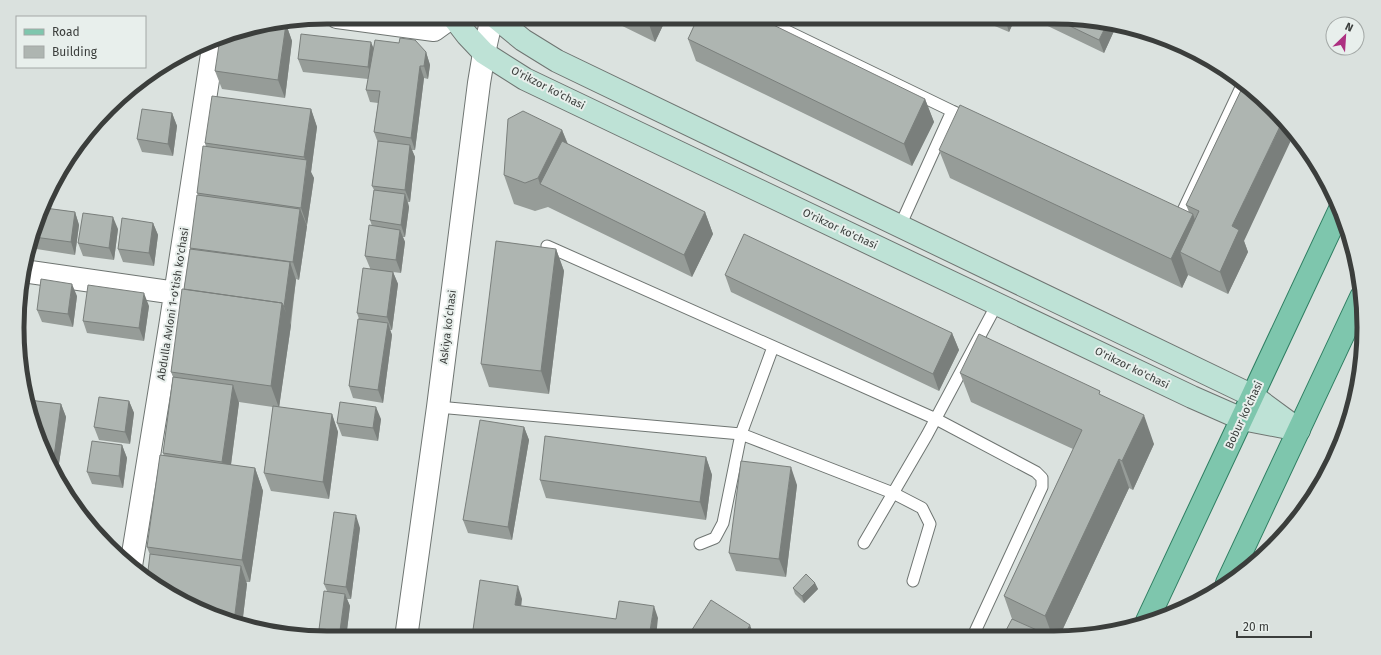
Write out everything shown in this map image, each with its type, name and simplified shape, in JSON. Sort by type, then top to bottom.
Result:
[{"type":"main road","name":"O'rikzor ko'chasi","points":[[458,24],[484,53],[525,78],[1192,397],[1242,419],[1299,430]]},
{"type":"main road","points":[[502,24],[523,40],[557,61],[1253,396],[1299,430]]},
{"type":"main road","name":"Bobur ko'chasi","points":[[1150,615],[1336,217]]},
{"type":"main road","points":[[1232,573],[1356,309]]},
{"type":"street","points":[[389,24],[434,30],[442,24]]},
{"type":"street","name":"Askiya koʻchasi","points":[[407,631],[484,53],[491,24]]},
{"type":"street","name":"Abdulla Avloni 1-o'tish ko'chasi","points":[[132,560],[176,293],[213,46]]},
{"type":"street","points":[[29,272],[176,293]]},
{"type":"lane","points":[[772,24],[981,124]]},
{"type":"lane","points":[[1165,212],[1179,219],[1240,89]]},
{"type":"lane","points":[[900,226],[952,111]]},
{"type":"lane","points":[[547,246],[936,419],[1036,472],[1042,478],[1042,487],[975,631]]},
{"type":"lane","points":[[864,543],[936,419],[997,304]]},
{"type":"lane","points":[[700,544],[715,538],[723,523],[742,434],[773,347]]},
{"type":"lane","points":[[438,407],[742,434],[893,493],[922,508],[930,524],[913,581]]},
{"type":"building","points":[[695,24],[771,24],[925,99],[904,144],[688,39]]},
{"type":"building","points":[[1067,25],[1105,29],[1099,40]]},
{"type":"building","points":[[286,27],[278,80],[215,71],[219,44],[249,34]]},
{"type":"building","points":[[301,34],[371,42],[368,67],[298,59]]},
{"type":"building","points":[[400,38],[415,40],[426,52],[424,66],[420,66],[411,138],[374,132],[380,91],[366,90],[375,40],[399,43]]},
{"type":"building","points":[[1241,90],[1254,99],[1280,125],[1232,226],[1239,230],[1220,272],[1180,252],[1199,211],[1186,205]]},
{"type":"building","points":[[212,96],[311,109],[304,157],[205,143]]},
{"type":"building","points":[[960,105],[1193,214],[1171,259],[939,150]]},
{"type":"building","points":[[142,109],[172,113],[168,144],[137,139]]},
{"type":"building","points":[[523,111],[562,130],[538,178],[525,183],[504,175],[508,119]]},
{"type":"building","points":[[378,141],[410,145],[405,190],[372,186]]},
{"type":"building","points":[[562,141],[705,212],[684,255],[540,184]]},
{"type":"building","points":[[203,146],[307,160],[301,208],[197,193]]},
{"type":"building","points":[[374,190],[405,194],[401,225],[370,220]]},
{"type":"building","points":[[197,195],[300,209],[293,262],[190,248]]},
{"type":"building","points":[[48,208],[75,212],[71,242],[38,237]]},
{"type":"building","points":[[83,213],[113,217],[109,248],[78,243]]},
{"type":"building","points":[[122,218],[153,223],[149,253],[118,249]]},
{"type":"building","points":[[369,225],[400,230],[396,260],[365,256]]},
{"type":"building","points":[[744,234],[952,333],[933,374],[725,275]]},
{"type":"building","points":[[496,241],[556,249],[541,371],[481,364]]},
{"type":"building","points":[[190,249],[290,262],[284,307],[282,303],[184,289]]},
{"type":"building","points":[[363,268],[393,272],[387,317],[357,313]]},
{"type":"building","points":[[41,279],[72,284],[68,314],[37,310]]},
{"type":"building","points":[[88,285],[144,293],[139,328],[83,321]]},
{"type":"building","points":[[182,289],[282,303],[271,386],[171,372]]},
{"type":"building","points":[[358,319],[388,323],[378,390],[349,386]]},
{"type":"building","points":[[979,334],[1100,391],[1099,394],[1144,415],[1122,461],[1119,459],[1045,616],[1004,596],[1082,430],[960,373]]},
{"type":"building","points":[[173,377],[233,385],[222,462],[163,453]]},
{"type":"building","points":[[99,397],[129,401],[125,432],[94,427]]},
{"type":"building","points":[[33,400],[61,404],[54,457],[47,444]]},
{"type":"building","points":[[340,402],[376,407],[373,428],[337,423]]},
{"type":"building","points":[[273,406],[332,414],[323,482],[264,473]]},
{"type":"building","points":[[480,420],[524,427],[508,527],[463,520]]},
{"type":"building","points":[[545,436],[706,457],[700,502],[540,480]]},
{"type":"building","points":[[92,441],[122,445],[119,476],[87,472]]},
{"type":"building","points":[[160,455],[255,468],[242,560],[147,547]]},
{"type":"building","points":[[741,461],[791,467],[779,559],[729,553]]},
{"type":"building","points":[[334,512],[356,515],[346,587],[324,584]]},
{"type":"building","points":[[150,554],[241,566],[235,616],[193,600],[148,572]]},
{"type":"building","points":[[806,574],[815,583],[802,596],[793,588]]},
{"type":"building","points":[[480,580],[518,586],[515,605],[616,619],[619,601],[654,606],[650,631],[473,631]]},
{"type":"building","points":[[324,591],[345,594],[340,631],[319,631]]},
{"type":"building","points":[[711,600],[750,625],[746,631],[691,631]]},
{"type":"building","points":[[1012,619],[1039,631],[1006,631]]}]
